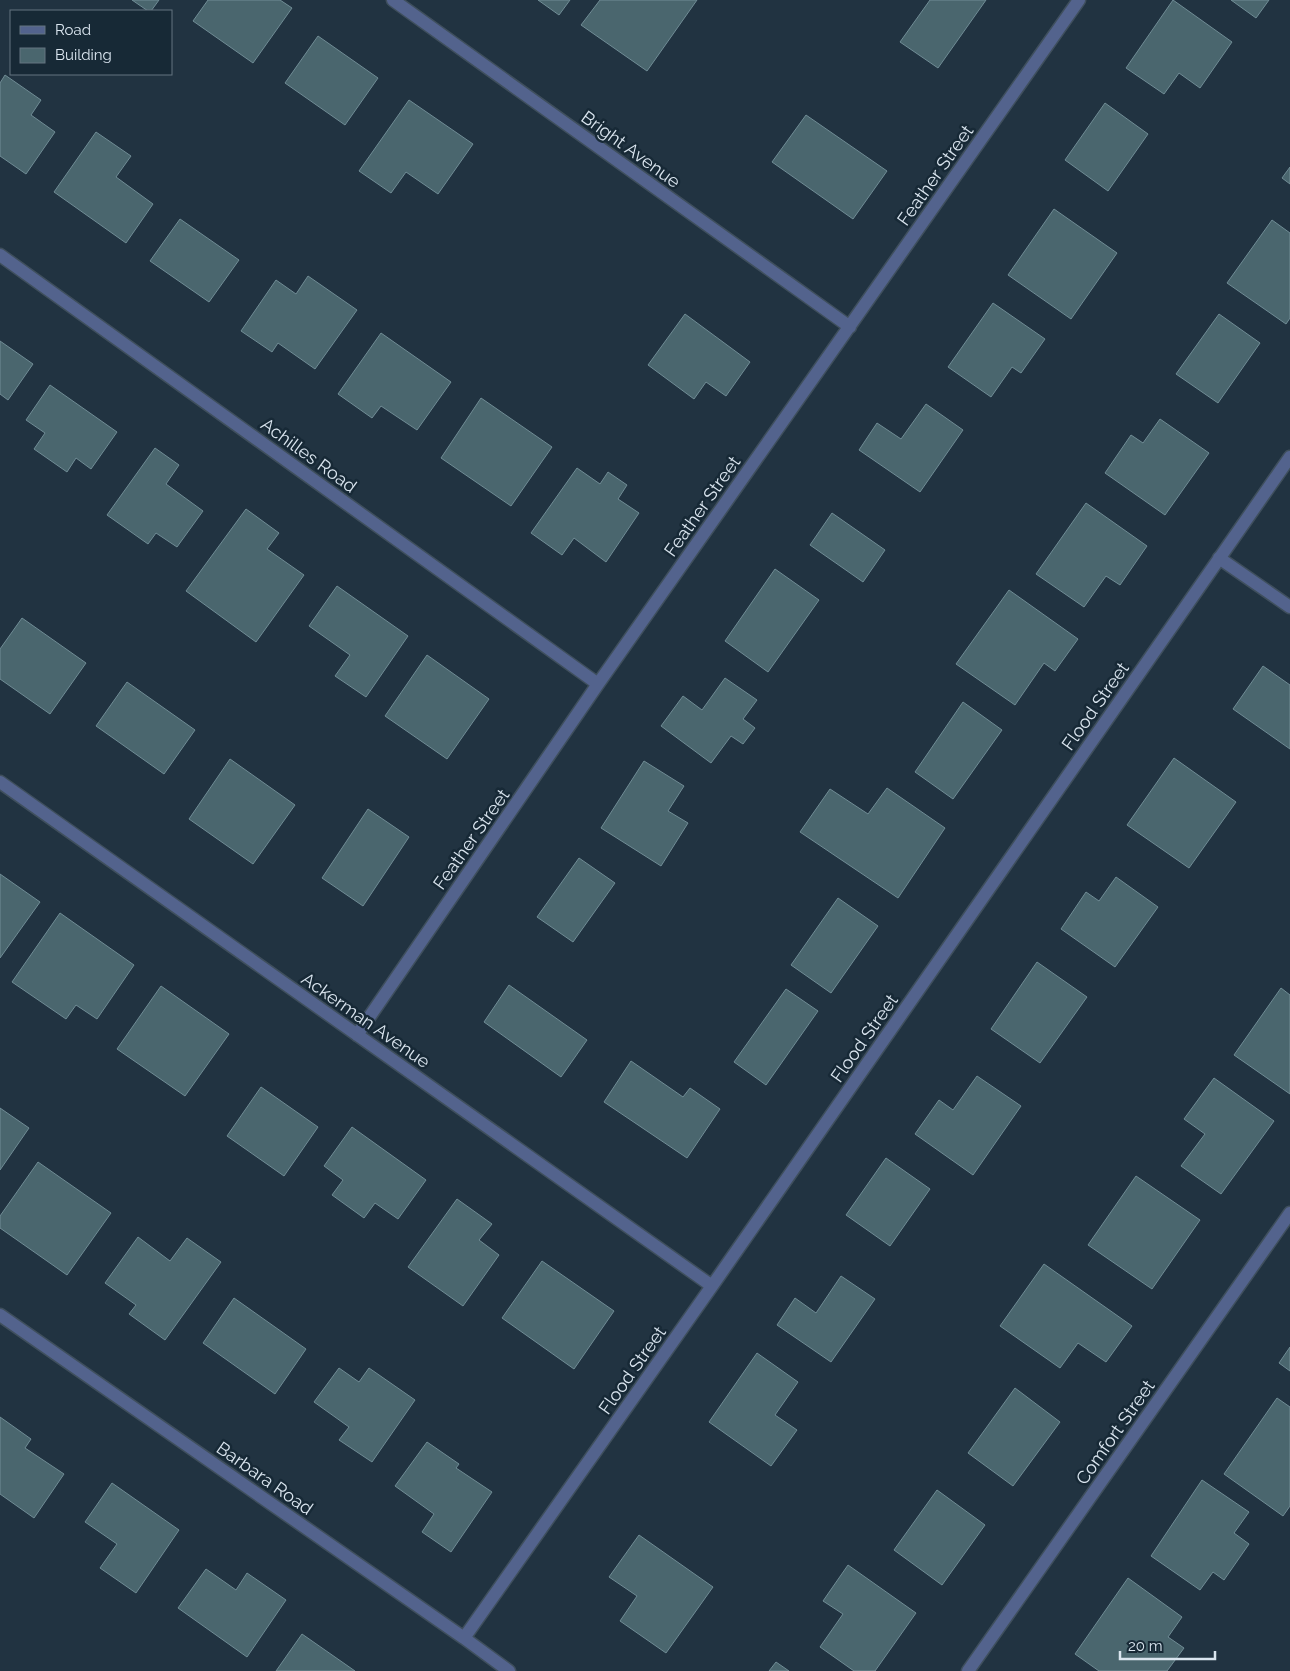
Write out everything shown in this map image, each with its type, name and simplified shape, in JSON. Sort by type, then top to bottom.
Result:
[{"type":"street","name":"Bright Avenue","points":[[393,0],[850,326]]},
{"type":"street","name":"Feather Street","points":[[357,1035],[598,684],[1079,0]]},
{"type":"street","name":"Achilles Road","points":[[0,255],[598,684]]},
{"type":"street","name":"Flood Street","points":[[464,1638],[1290,457]]},
{"type":"street","points":[[1219,558],[1290,607]]},
{"type":"street","name":"Ackerman Avenue","points":[[0,782],[712,1286]]},
{"type":"street","name":"Comfort Street","points":[[968,1671],[1290,1213]]},
{"type":"street","name":"Barbara Road","points":[[0,1315],[509,1671]]},
{"type":"building","points":[[132,0],[159,0],[152,10],[147,10]]},
{"type":"building","points":[[208,0],[280,0],[292,8],[253,63],[193,21]]},
{"type":"building","points":[[538,0],[570,0],[559,15]]},
{"type":"building","points":[[600,0],[697,0],[647,71],[581,25]]},
{"type":"building","points":[[930,0],[986,0],[938,68],[900,42]]},
{"type":"building","points":[[1173,0],[1232,42],[1200,88],[1179,73],[1164,94],[1126,68]]},
{"type":"building","points":[[1231,0],[1269,0],[1256,18]]},
{"type":"building","points":[[318,36],[378,78],[345,125],[285,83]]},
{"type":"building","points":[[5,75],[41,100],[31,115],[55,132],[26,174],[0,156],[0,83]]},
{"type":"building","points":[[409,100],[473,144],[438,194],[406,172],[391,193],[359,171]]},
{"type":"building","points":[[1105,103],[1148,134],[1108,191],[1065,160]]},
{"type":"building","points":[[806,115],[887,171],[853,219],[772,162]]},
{"type":"building","points":[[96,132],[131,156],[116,177],[153,204],[126,243],[54,192]]},
{"type":"building","points":[[1290,167],[1290,184],[1282,178]]},
{"type":"building","points":[[1054,209],[1117,253],[1071,319],[1008,275]]},
{"type":"building","points":[[180,219],[239,260],[209,302],[150,261]]},
{"type":"building","points":[[1272,220],[1290,233],[1290,318],[1286,324],[1227,283]]},
{"type":"building","points":[[308,276],[357,310],[315,369],[278,343],[272,352],[241,331],[276,280],[296,294]]},
{"type":"building","points":[[993,303],[1045,339],[1021,373],[1012,367],[991,397],[948,367]]},
{"type":"building","points":[[685,314],[750,362],[726,396],[706,382],[694,399],[648,365]]},
{"type":"building","points":[[1219,314],[1260,343],[1218,403],[1176,374]]},
{"type":"building","points":[[381,333],[451,382],[417,430],[381,406],[372,418],[338,394]]},
{"type":"building","points":[[0,341],[33,364],[8,400],[0,394]]},
{"type":"building","points":[[50,385],[117,432],[91,469],[76,458],[67,472],[34,449],[45,433],[26,420]]},
{"type":"building","points":[[481,398],[552,447],[511,506],[441,458]]},
{"type":"building","points":[[926,404],[963,430],[920,492],[859,450],[877,423],[901,439]]},
{"type":"building","points":[[1160,419],[1209,453],[1165,515],[1105,473],[1131,435],[1143,443]]},
{"type":"building","points":[[155,448],[179,465],[166,484],[203,511],[177,547],[156,533],[148,544],[107,515]]},
{"type":"building","points":[[577,468],[600,484],[608,472],[627,485],[618,499],[639,513],[606,562],[574,538],[562,555],[531,533]]},
{"type":"building","points":[[1086,503],[1147,546],[1120,585],[1106,576],[1084,607],[1036,574]]},
{"type":"building","points":[[246,509],[279,533],[267,549],[304,575],[256,642],[186,591]]},
{"type":"building","points":[[832,513],[885,550],[863,582],[810,545]]},
{"type":"building","points":[[775,569],[819,600],[768,672],[725,641]]},
{"type":"building","points":[[337,586],[408,636],[366,697],[335,676],[350,655],[309,626]]},
{"type":"building","points":[[1009,590],[1078,639],[1055,671],[1044,663],[1015,705],[956,664]]},
{"type":"building","points":[[22,618],[86,663],[50,714],[0,679],[0,649]]},
{"type":"building","points":[[427,655],[489,699],[447,759],[385,716]]},
{"type":"building","points":[[1263,666],[1290,685],[1290,749],[1233,709]]},
{"type":"building","points":[[725,678],[757,700],[743,719],[755,728],[743,744],[731,736],[711,763],[661,726],[683,696],[702,710]]},
{"type":"building","points":[[127,682],[195,730],[164,774],[96,726]]},
{"type":"building","points":[[963,702],[1002,730],[953,799],[915,772]]},
{"type":"building","points":[[1174,758],[1236,802],[1189,868],[1127,825]]},
{"type":"building","points":[[230,759],[295,805],[253,864],[189,819]]},
{"type":"building","points":[[644,761],[684,786],[668,811],[688,823],[661,866],[601,828]]},
{"type":"building","points":[[887,788],[945,828],[898,898],[800,832],[830,789],[868,814]]},
{"type":"building","points":[[368,809],[409,837],[363,906],[322,878]]},
{"type":"building","points":[[579,858],[615,883],[573,942],[537,917]]},
{"type":"building","points":[[0,874],[40,902],[0,958]]},
{"type":"building","points":[[1116,877],[1158,907],[1115,967],[1061,929],[1086,892],[1099,901]]},
{"type":"building","points":[[838,898],[878,926],[831,993],[791,965]]},
{"type":"building","points":[[60,913],[134,965],[97,1019],[76,1005],[66,1019],[12,982]]},
{"type":"building","points":[[1037,962],[1087,997],[1040,1063],[991,1029]]},
{"type":"building","points":[[509,985],[587,1040],[561,1077],[484,1022]]},
{"type":"building","points":[[161,986],[229,1034],[185,1096],[117,1049]]},
{"type":"building","points":[[1281,988],[1290,995],[1290,1094],[1234,1055]]},
{"type":"building","points":[[786,989],[818,1011],[766,1085],[734,1062]]},
{"type":"building","points":[[631,1061],[683,1097],[690,1088],[720,1109],[687,1158],[604,1102]]},
{"type":"building","points":[[977,1076],[1021,1106],[973,1175],[915,1134],[939,1100],[953,1110]]},
{"type":"building","points":[[1214,1078],[1274,1121],[1221,1194],[1181,1166],[1205,1134],[1184,1119]]},
{"type":"building","points":[[261,1087],[318,1127],[284,1176],[227,1136]]},
{"type":"building","points":[[0,1108],[29,1128],[0,1170]]},
{"type":"building","points":[[352,1127],[426,1180],[398,1219],[375,1203],[364,1218],[332,1195],[343,1180],[324,1166]]},
{"type":"building","points":[[886,1158],[930,1189],[890,1246],[846,1215]]},
{"type":"building","points":[[38,1162],[111,1213],[67,1275],[0,1228],[0,1216]]},
{"type":"building","points":[[1136,1176],[1200,1220],[1152,1289],[1088,1245]]},
{"type":"building","points":[[457,1199],[492,1224],[479,1240],[499,1255],[463,1306],[408,1267]]},
{"type":"building","points":[[138,1237],[170,1261],[187,1238],[221,1262],[165,1340],[129,1314],[136,1305],[105,1283]]},
{"type":"building","points":[[542,1261],[614,1311],[574,1369],[502,1318]]},
{"type":"building","points":[[1044,1264],[1132,1326],[1106,1362],[1078,1343],[1060,1368],[1000,1326]]},
{"type":"building","points":[[841,1276],[875,1299],[831,1362],[777,1325],[795,1298],[816,1313]]},
{"type":"building","points":[[234,1298],[306,1349],[275,1394],[203,1343]]},
{"type":"building","points":[[1290,1347],[1290,1371],[1279,1363]]},
{"type":"building","points":[[757,1353],[798,1382],[775,1415],[797,1430],[771,1466],[709,1422]]},
{"type":"building","points":[[339,1368],[359,1382],[369,1368],[415,1400],[372,1462],[339,1440],[349,1427],[314,1402]]},
{"type":"building","points":[[1015,1388],[1060,1422],[1013,1486],[968,1453]]},
{"type":"building","points":[[1277,1398],[1290,1407],[1290,1506],[1283,1516],[1224,1474]]},
{"type":"building","points":[[0,1417],[31,1439],[25,1448],[64,1474],[34,1518],[0,1494]]},
{"type":"building","points":[[427,1442],[459,1464],[456,1468],[492,1492],[451,1552],[422,1532],[434,1514],[395,1486]]},
{"type":"building","points":[[1202,1480],[1249,1512],[1234,1533],[1249,1544],[1224,1580],[1213,1572],[1200,1590],[1151,1556]]},
{"type":"building","points":[[112,1483],[179,1530],[136,1593],[100,1568],[117,1544],[85,1522]]},
{"type":"building","points":[[937,1490],[985,1525],[942,1585],[894,1550]]},
{"type":"building","points":[[639,1535],[713,1587],[666,1653],[620,1621],[637,1596],[609,1577]]},
{"type":"building","points":[[848,1565],[916,1613],[875,1671],[854,1671],[820,1647],[843,1614],[823,1601]]},
{"type":"building","points":[[206,1569],[236,1590],[247,1573],[286,1600],[247,1657],[178,1608]]},
{"type":"building","points":[[1128,1578],[1182,1617],[1168,1637],[1184,1648],[1167,1671],[1099,1671],[1075,1654]]},
{"type":"building","points":[[302,1634],[355,1671],[276,1671]]},
{"type":"building","points":[[776,1662],[789,1671],[769,1671]]}]
